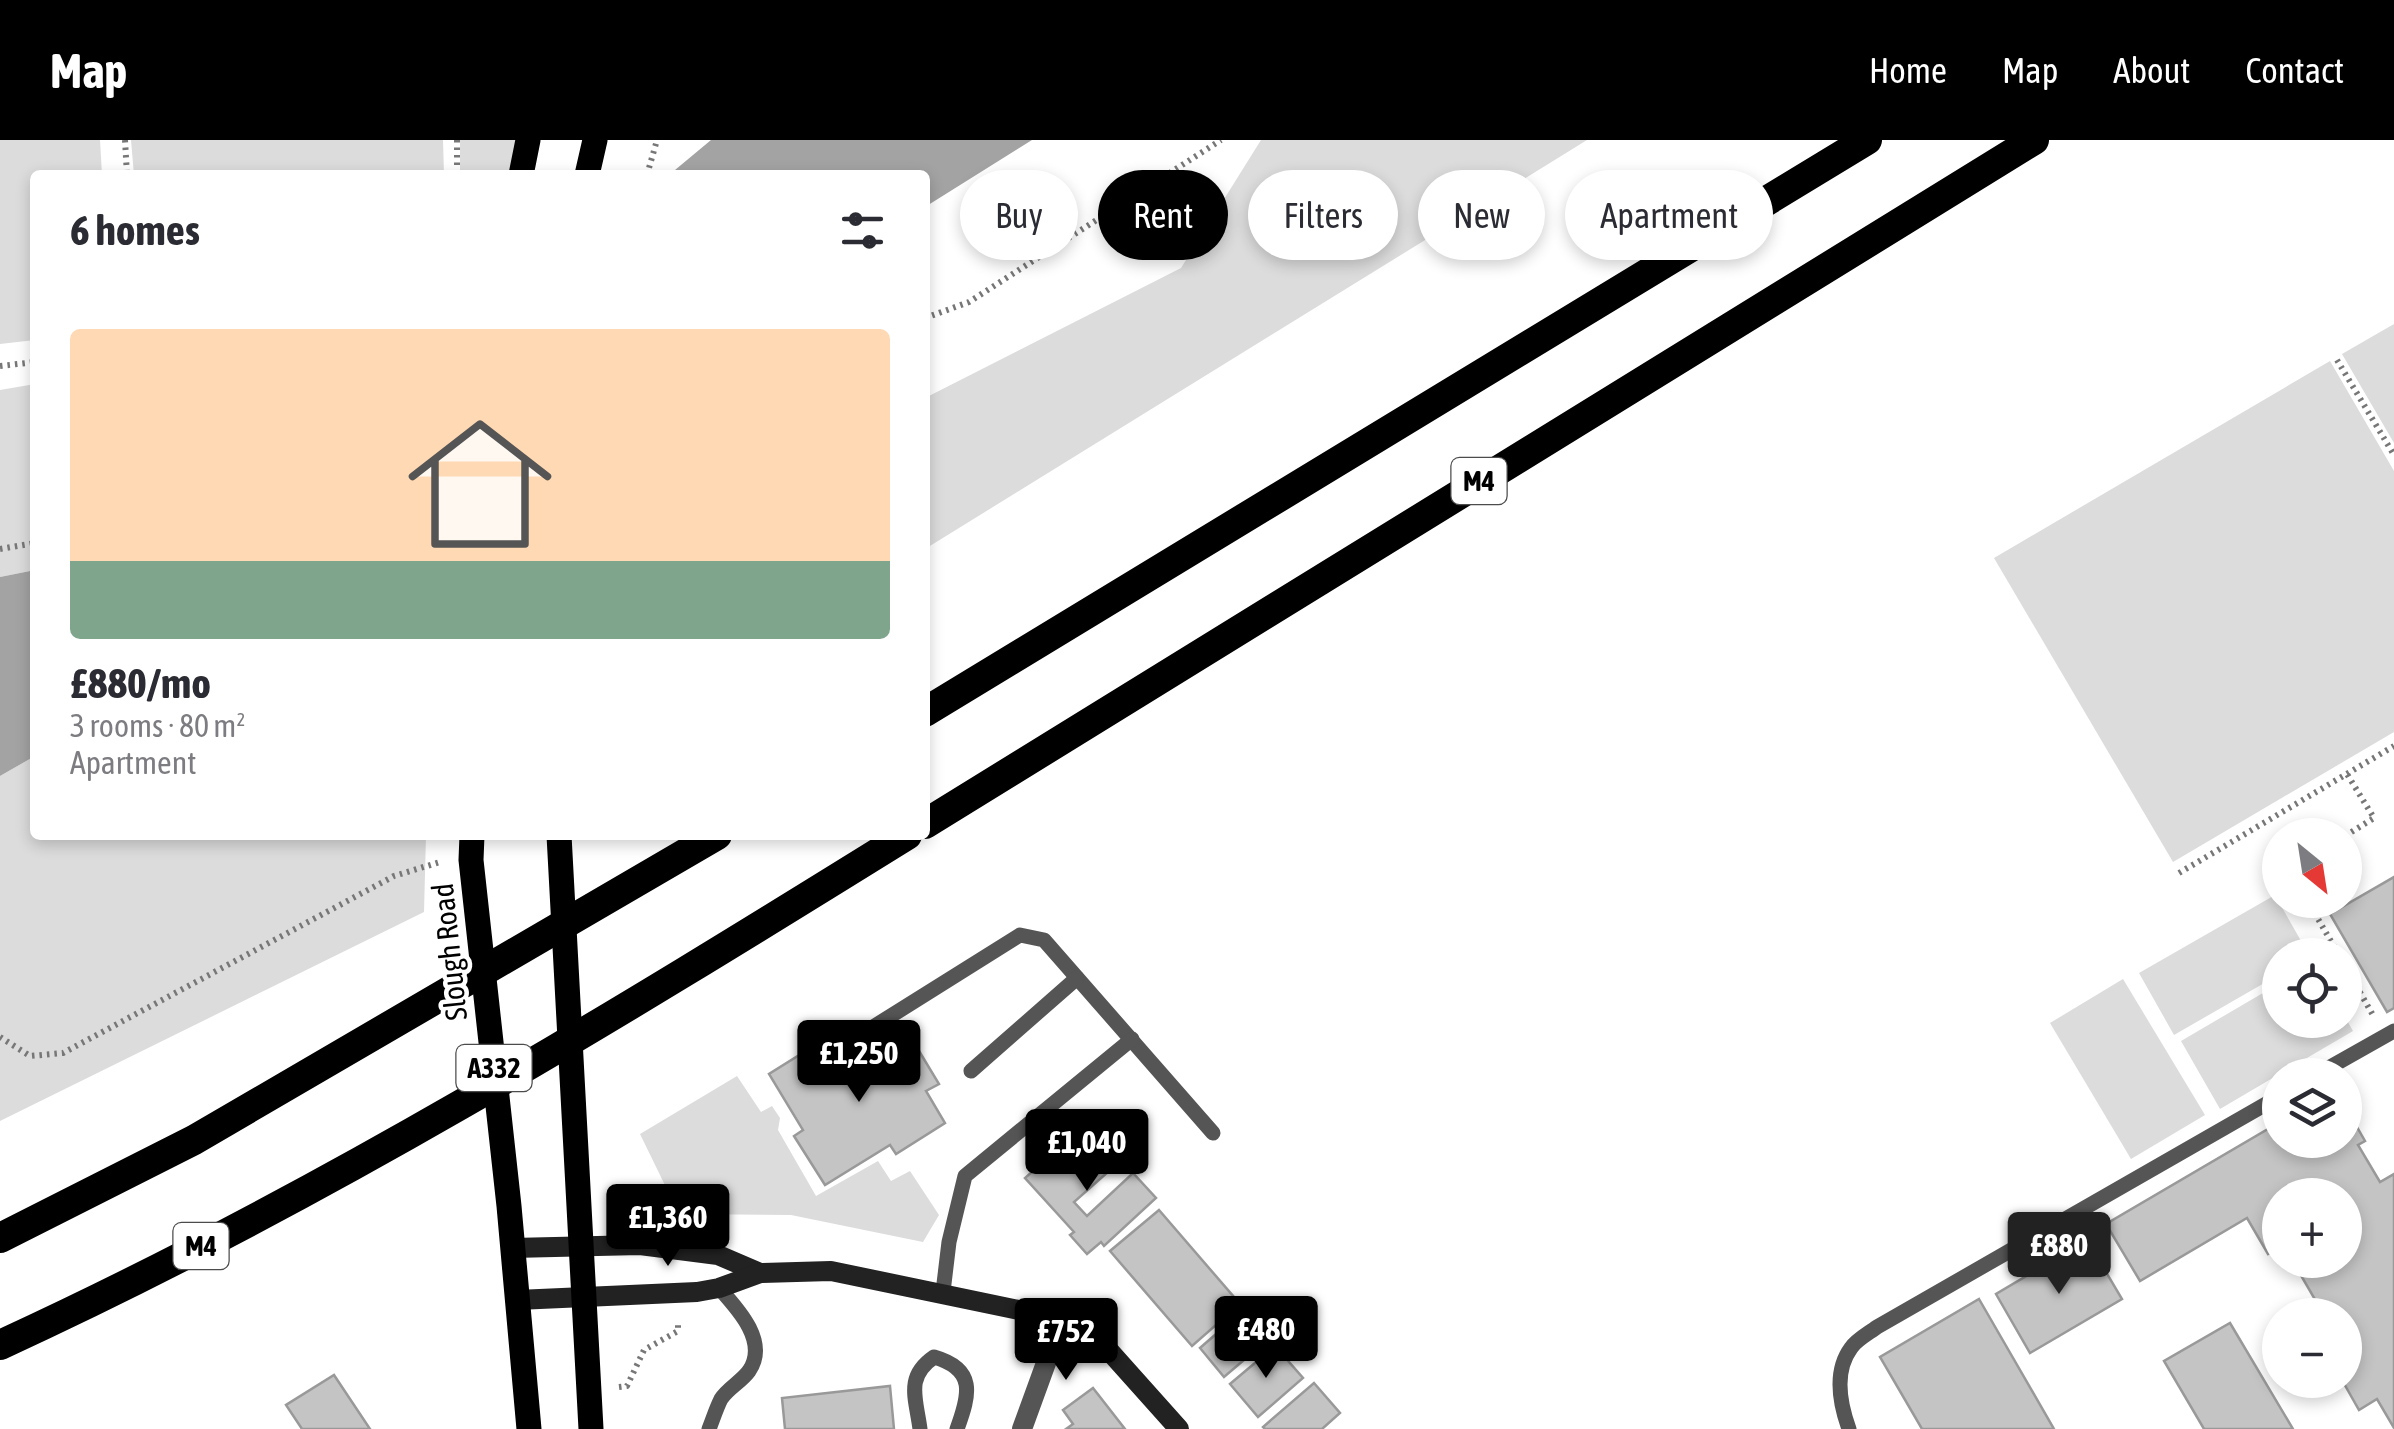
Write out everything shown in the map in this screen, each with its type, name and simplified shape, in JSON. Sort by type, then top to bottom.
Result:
[{"type":"highway","points":[[930,709],[1867,140]]},
{"type":"highway","name":"M4","points":[[930,821],[2034,140]]},
{"type":"highway","points":[[0,1238],[194,1140],[708,840]]},
{"type":"highway","name":"M4","points":[[0,1344],[85,1306],[398,1140],[650,993],[898,840]]},
{"type":"main road","points":[[521,170],[528,140]]},
{"type":"main road","points":[[587,170],[594,140]]},
{"type":"main road","name":"A332","points":[[559,840],[591,1429]]},
{"type":"main road","name":"Slough Road","points":[[472,848],[517,1300]]},
{"type":"main road","points":[[512,1248],[640,1245],[718,1254],[760,1273]]},
{"type":"main road","points":[[517,1300],[719,1288],[760,1273],[832,1271],[943,1292],[1062,1319],[1096,1336],[1178,1429]]},
{"type":"main road","name":"A332","points":[[517,1300],[529,1429]]},
{"type":"street","points":[[1022,1429],[1062,1319]]},
{"type":"lane","points":[[862,1034],[1020,935],[1044,940],[1213,1133]]},
{"type":"lane","points":[[972,1070],[1077,978]]},
{"type":"lane","points":[[2346,1058],[2389,1033]]},
{"type":"lane","points":[[943,1292],[949,1242],[965,1176],[1132,1039]]},
{"type":"lane","points":[[1849,1429],[1840,1378],[1851,1348],[1877,1327],[2262,1106]]},
{"type":"lane","points":[[709,1429],[723,1396],[748,1372],[756,1356],[755,1340],[742,1315],[719,1288]]},
{"type":"lane","points":[[920,1429],[914,1378],[922,1365],[934,1357],[954,1362],[966,1378],[968,1400],[958,1429]]},
{"type":"path","points":[[125,140],[127,170]]},
{"type":"path","points":[[457,140],[458,170]]},
{"type":"path","points":[[648,170],[657,140]]},
{"type":"path","points":[[930,316],[969,302],[1221,140]]},
{"type":"path","points":[[2337,360],[2394,455]]},
{"type":"path","points":[[0,366],[30,363]]},
{"type":"path","points":[[0,549],[30,544]]},
{"type":"path","points":[[2178,873],[2394,746]]},
{"type":"path","points":[[2347,774],[2374,818],[2362,825]]},
{"type":"path","points":[[0,1037],[30,1056],[64,1053],[394,876],[472,848]]},
{"type":"path","points":[[2362,992],[2389,1033]]},
{"type":"path","points":[[611,1387],[627,1386],[644,1350],[678,1331],[678,1315]]},
{"type":"shaded area","points":[[0,140],[100,140],[102,170],[30,170],[30,341],[0,344]]},
{"type":"shaded area","points":[[131,140],[443,140],[444,170],[134,170]]},
{"type":"shaded area","points":[[460,140],[517,140],[511,170],[460,170]]},
{"type":"shaded area","points":[[711,140],[1032,140],[984,170],[960,170],[960,185],[930,204],[930,170],[675,170]]},
{"type":"shaded area","points":[[1261,140],[1587,140],[1538,170],[1418,170],[1418,244],[1398,257],[1398,170],[1248,170],[1248,260],[1393,260],[930,546],[930,395],[1181,268],[1186,260],[1228,260],[1228,193]]},
{"type":"shaded area","points":[[2394,324],[2394,443],[2342,354]]},
{"type":"shaded area","points":[[2330,361],[2394,471],[2394,732],[2173,862],[1994,558]]},
{"type":"shaded area","points":[[30,385],[30,571],[0,577],[0,390]]},
{"type":"shaded area","points":[[30,571],[30,759],[0,776],[0,577]]},
{"type":"shaded area","points":[[30,759],[30,840],[426,840],[424,912],[0,1121],[0,776]]},
{"type":"shaded area","points":[[2262,902],[2262,918],[2288,918],[2299,938],[2262,938],[2262,984],[2174,1035],[2139,973]]},
{"type":"shaded area","points":[[2123,979],[2205,1115],[2131,1159],[2050,1023]]},
{"type":"shaded area","points":[[2262,994],[2262,1038],[2341,1038],[2307,1058],[2262,1058],[2262,1084],[2220,1109],[2181,1041]]},
{"type":"shaded area","points":[[737,1076],[761,1112],[772,1106],[780,1118],[778,1130],[816,1196],[878,1161],[891,1181],[910,1171],[939,1215],[923,1242],[791,1215],[679,1214],[640,1134]]},
{"type":"building","points":[[2394,877],[2394,1008],[2387,1012],[2362,969],[2362,938],[2344,938],[2332,918],[2362,918],[2362,896]]},
{"type":"building","points":[[907,1031],[939,1084],[926,1091],[945,1123],[896,1154],[890,1145],[825,1185],[794,1136],[803,1130],[769,1074],[817,1044],[837,1075]]},
{"type":"building","points":[[2262,1133],[2262,1158],[2362,1158],[2362,1152],[2380,1182],[2394,1174],[2394,1428],[2377,1399],[2359,1410],[2352,1398],[2362,1398],[2362,1298],[2314,1298],[2302,1278],[2362,1278],[2362,1178],[2262,1178],[2262,1244],[2247,1218],[2140,1281],[2106,1224]]},
{"type":"building","points":[[1074,1134],[1108,1172],[1074,1202],[1087,1216],[1133,1173],[1156,1198],[1104,1246],[1101,1242],[1087,1254],[1070,1235],[1074,1232],[1025,1178]]},
{"type":"building","points":[[1159,1210],[1240,1304],[1192,1346],[1110,1251]]},
{"type":"building","points":[[2087,1240],[2122,1299],[2030,1353],[1996,1294]]},
{"type":"building","points":[[1979,1299],[2054,1429],[1922,1429],[1880,1357]]},
{"type":"building","points":[[1247,1307],[1272,1336],[1224,1377],[1200,1348]]},
{"type":"building","points":[[2230,1323],[2262,1377],[2262,1398],[2275,1398],[2293,1429],[2204,1429],[2164,1361]]},
{"type":"building","points":[[1275,1346],[1303,1378],[1258,1417],[1230,1384]]},
{"type":"building","points":[[334,1375],[370,1429],[302,1429],[286,1405]]},
{"type":"building","points":[[1314,1383],[1340,1413],[1322,1429],[1263,1427]]},
{"type":"building","points":[[890,1386],[894,1429],[785,1429],[782,1398]]},
{"type":"building","points":[[1093,1388],[1125,1429],[1066,1429],[1073,1424],[1063,1410]]}]
